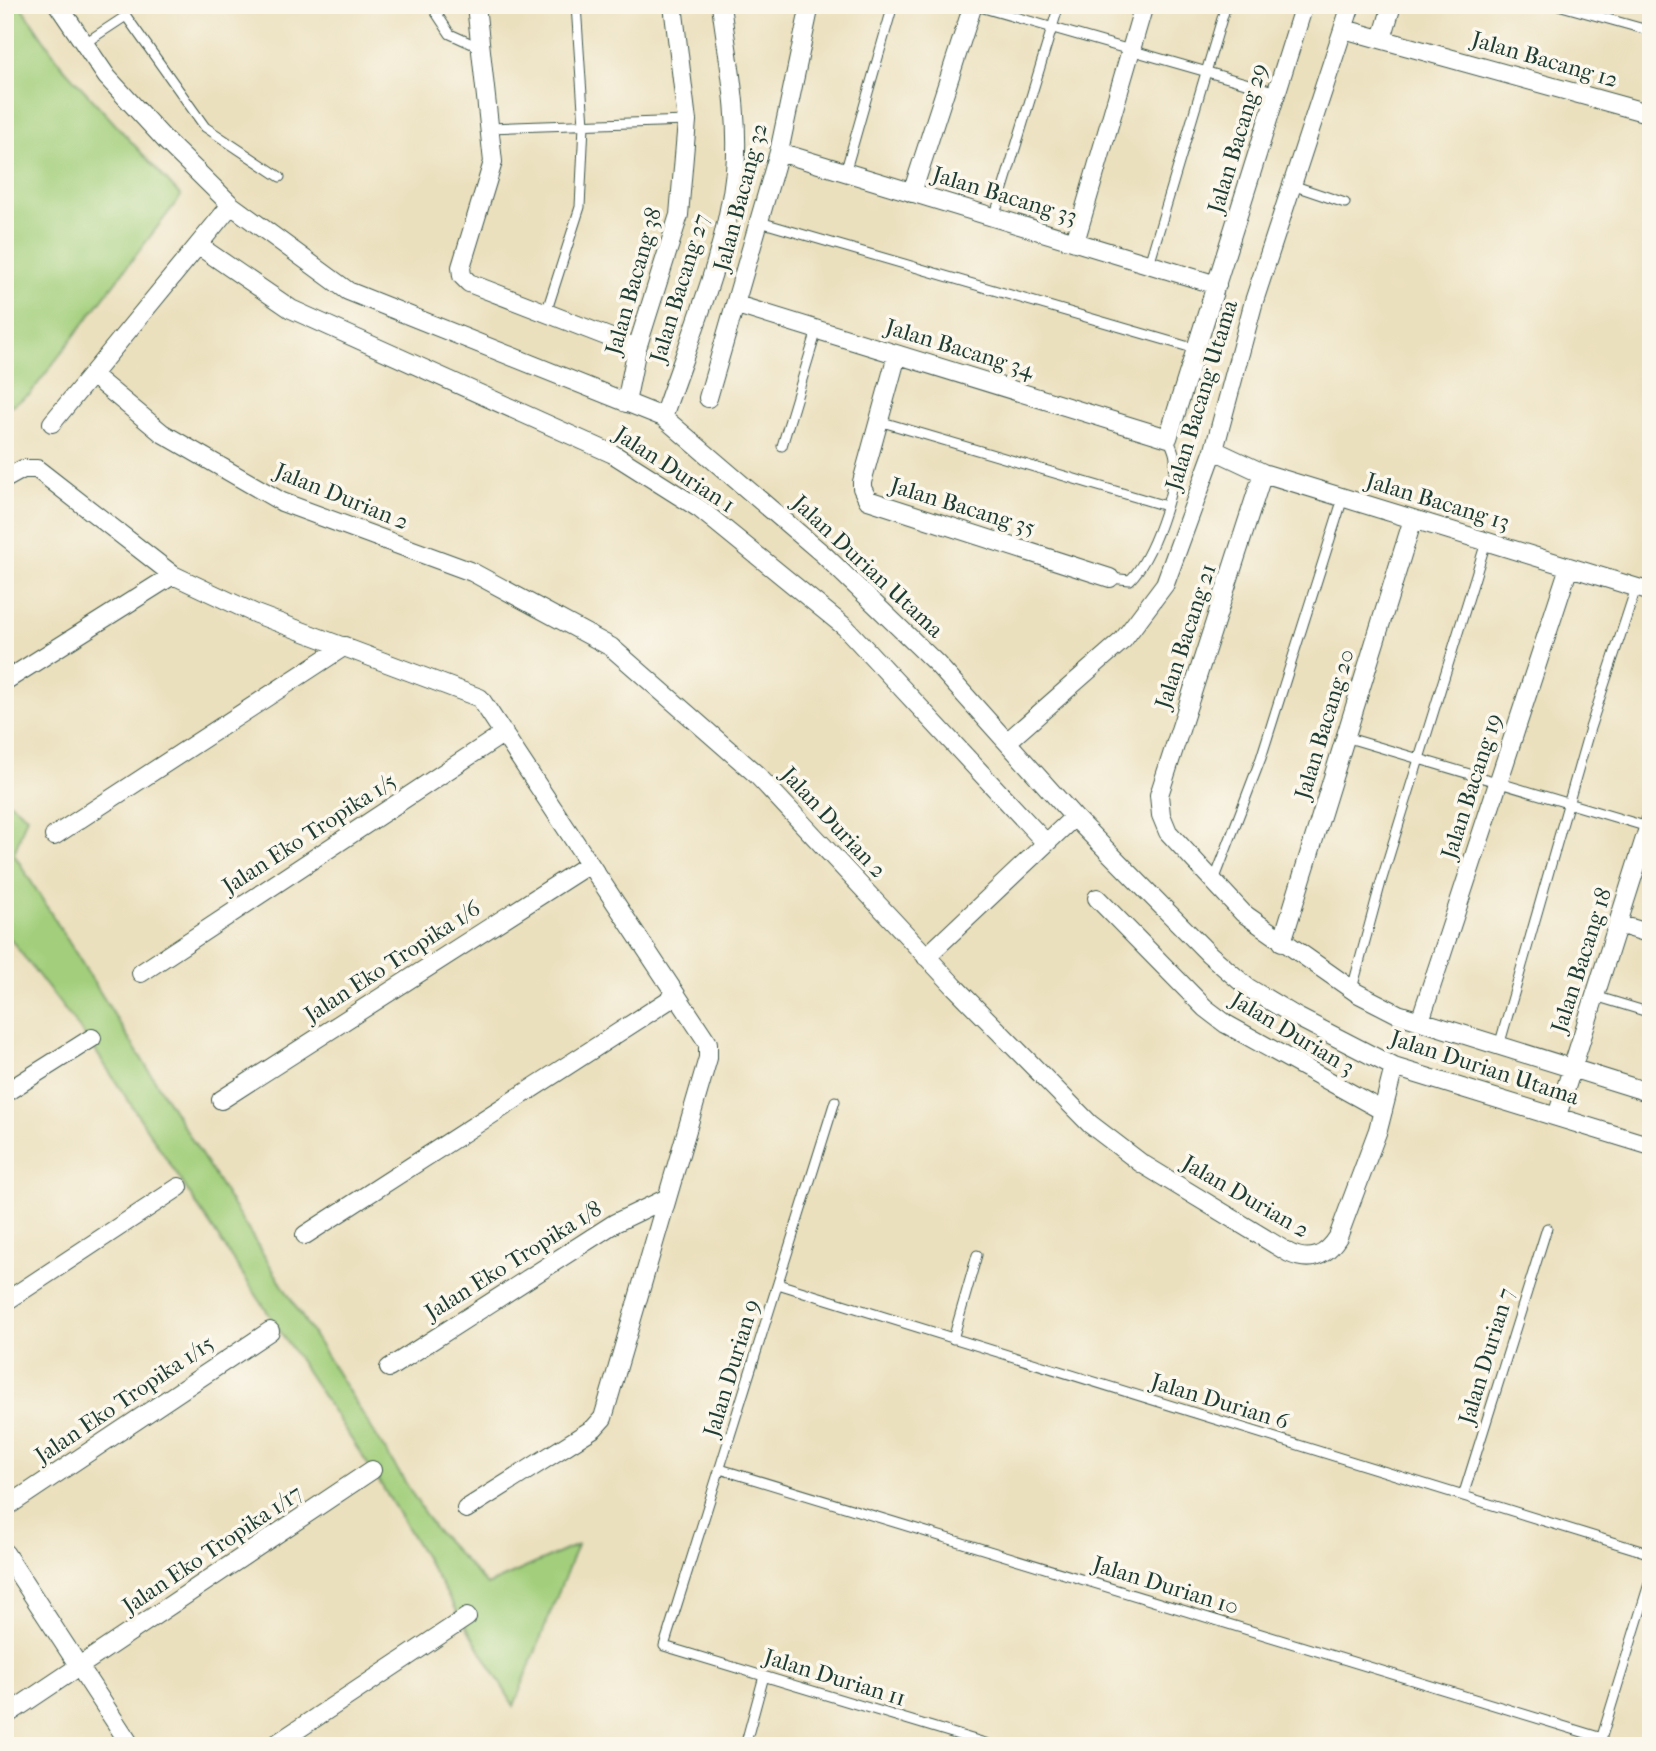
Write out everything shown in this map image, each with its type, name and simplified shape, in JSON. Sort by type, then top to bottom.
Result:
[{"type":"street","name":"Jalan Durian Utama","points":[[58,5],[107,77],[231,205],[348,291],[663,417],[824,555],[937,664],[1074,817],[1209,954],[1247,987],[1297,1017],[1394,1067],[1651,1146]]},
{"type":"street","points":[[476,5],[493,162],[461,267],[462,276],[469,283],[637,348]]},
{"type":"street","name":"Jalan Bacang 38","points":[[626,403],[637,348],[679,215],[687,121],[673,5]]},
{"type":"street","name":"Jalan Bacang 27","points":[[663,417],[719,255],[735,168],[735,117],[721,5]]},
{"type":"street","name":"Jalan Bacang 32","points":[[708,398],[779,152],[810,5]]},
{"type":"street","points":[[912,193],[973,5]]},
{"type":"street","points":[[1075,242],[1144,5]]},
{"type":"street","name":"Jalan Bacang 29","points":[[1168,438],[1304,5]]},
{"type":"street","name":"Jalan Bacang Utama","points":[[1007,742],[1087,675],[1146,613],[1166,584],[1214,450],[1254,301],[1351,5]]},
{"type":"street","points":[[1382,39],[1392,5]]},
{"type":"street","name":"Jalan Bacang 12","points":[[1344,29],[1651,114]]},
{"type":"street","name":"Jalan Bacang 33","points":[[779,152],[1217,285]]},
{"type":"street","points":[[52,423],[231,205]]},
{"type":"street","name":"Jalan Durian 1","points":[[199,246],[291,309],[613,454],[700,509],[845,627],[1046,843]]},
{"type":"street","name":"Jalan Bacang 34","points":[[737,305],[1168,438]]},
{"type":"street","name":"Jalan Bacang 35","points":[[897,355],[862,482],[868,500],[1110,578]]},
{"type":"street","name":"Jalan Durian 2","points":[[92,375],[162,433],[282,502],[472,572],[611,648],[756,774],[926,957],[1112,1143],[1303,1259],[1329,1252],[1338,1237],[1383,1111],[1394,1067]]},
{"type":"street","name":"Jalan Bacang 13","points":[[1214,450],[1263,473],[1644,590]]},
{"type":"street","points":[[5,479],[23,469],[43,472],[173,575],[256,614],[477,696],[705,1039],[709,1054],[601,1422],[466,1509]]},
{"type":"street","name":"Jalan Bacang 21","points":[[1213,882],[1174,840],[1161,815],[1159,795],[1263,473]]},
{"type":"street","name":"Jalan Bacang 20","points":[[1282,942],[1413,519]]},
{"type":"street","name":"Jalan Bacang 19","points":[[1420,1021],[1569,567]]},
{"type":"street","points":[[5,681],[173,575]]},
{"type":"street","points":[[54,836],[345,646]]},
{"type":"street","name":"Jalan Eko Tropika 1/5","points":[[141,973],[504,733]]},
{"type":"street","points":[[926,957],[1074,817]]},
{"type":"street","name":"Jalan Bacang 18","points":[[1557,1115],[1649,832]]},
{"type":"street","name":"Jalan Eko Tropika 1/6","points":[[220,1100],[589,864]]},
{"type":"street","points":[[1213,882],[1244,913],[1282,942],[1352,989],[1398,1014],[1651,1093]]},
{"type":"street","name":"Jalan Durian 3","points":[[1097,898],[1205,1008],[1226,1024],[1383,1111]]},
{"type":"street","points":[[1618,924],[1651,934]]},
{"type":"street","points":[[305,1235],[675,996]]},
{"type":"street","points":[[5,1093],[92,1038]]},
{"type":"street","points":[[5,1301],[179,1187]]},
{"type":"street","name":"Jalan Eko Tropika 1/8","points":[[389,1368],[615,1223],[667,1198]]},
{"type":"street","name":"Jalan Eko Tropika 1/15","points":[[5,1508],[270,1331]]},
{"type":"street","name":"Jalan Eko Tropika 1/17","points":[[5,1716],[372,1470]]},
{"type":"street","points":[[5,1553],[131,1746]]},
{"type":"street","points":[[273,1746],[467,1616]]},
{"type":"lane","points":[[125,5],[126,16],[205,127],[281,177]]},
{"type":"lane","points":[[431,5],[450,34],[481,48]]},
{"type":"lane","points":[[546,313],[580,207],[584,125],[576,5]]},
{"type":"lane","points":[[845,173],[893,5]]},
{"type":"lane","points":[[973,5],[1277,92]]},
{"type":"lane","points":[[994,218],[1059,5]]},
{"type":"lane","points":[[1149,264],[1226,5]]},
{"type":"lane","points":[[1558,5],[1651,31]]},
{"type":"lane","points":[[85,43],[126,16]]},
{"type":"lane","points":[[489,128],[687,121]]},
{"type":"lane","points":[[1292,185],[1345,203]]},
{"type":"lane","points":[[760,222],[1196,349]]},
{"type":"lane","points":[[782,446],[817,330]]},
{"type":"lane","points":[[879,421],[1166,506]]},
{"type":"lane","points":[[1110,578],[1122,581],[1133,577],[1152,544],[1166,506],[1175,462],[1168,438]]},
{"type":"lane","points":[[1213,882],[1261,758],[1343,498]]},
{"type":"lane","points":[[1352,989],[1486,541]]},
{"type":"lane","points":[[1499,1046],[1590,728],[1644,590]]},
{"type":"lane","points":[[1345,737],[1569,804],[1649,832]]},
{"type":"lane","points":[[1595,996],[1651,1013]]},
{"type":"lane","name":"Jalan Durian 9","points":[[664,1646],[835,1101]]},
{"type":"lane","name":"Jalan Durian 7","points":[[1463,1496],[1547,1228]]},
{"type":"lane","points":[[953,1339],[977,1255]]},
{"type":"lane","name":"Jalan Durian 6","points":[[778,1284],[1651,1554]]},
{"type":"lane","name":"Jalan Durian 10","points":[[720,1469],[1601,1742]]},
{"type":"lane","points":[[1601,1742],[1651,1577]]},
{"type":"lane","name":"Jalan Durian 11","points":[[664,1646],[974,1743],[996,1746]]},
{"type":"lane","points":[[745,1746],[764,1676]]},
{"type":"green space","points":[[5,5],[20,5],[62,66],[181,196],[30,394],[5,409]]},
{"type":"green space","points":[[5,799],[27,816],[14,854],[433,1527],[487,1585],[577,1545],[514,1706],[382,1486],[91,1044],[5,932]]}]
